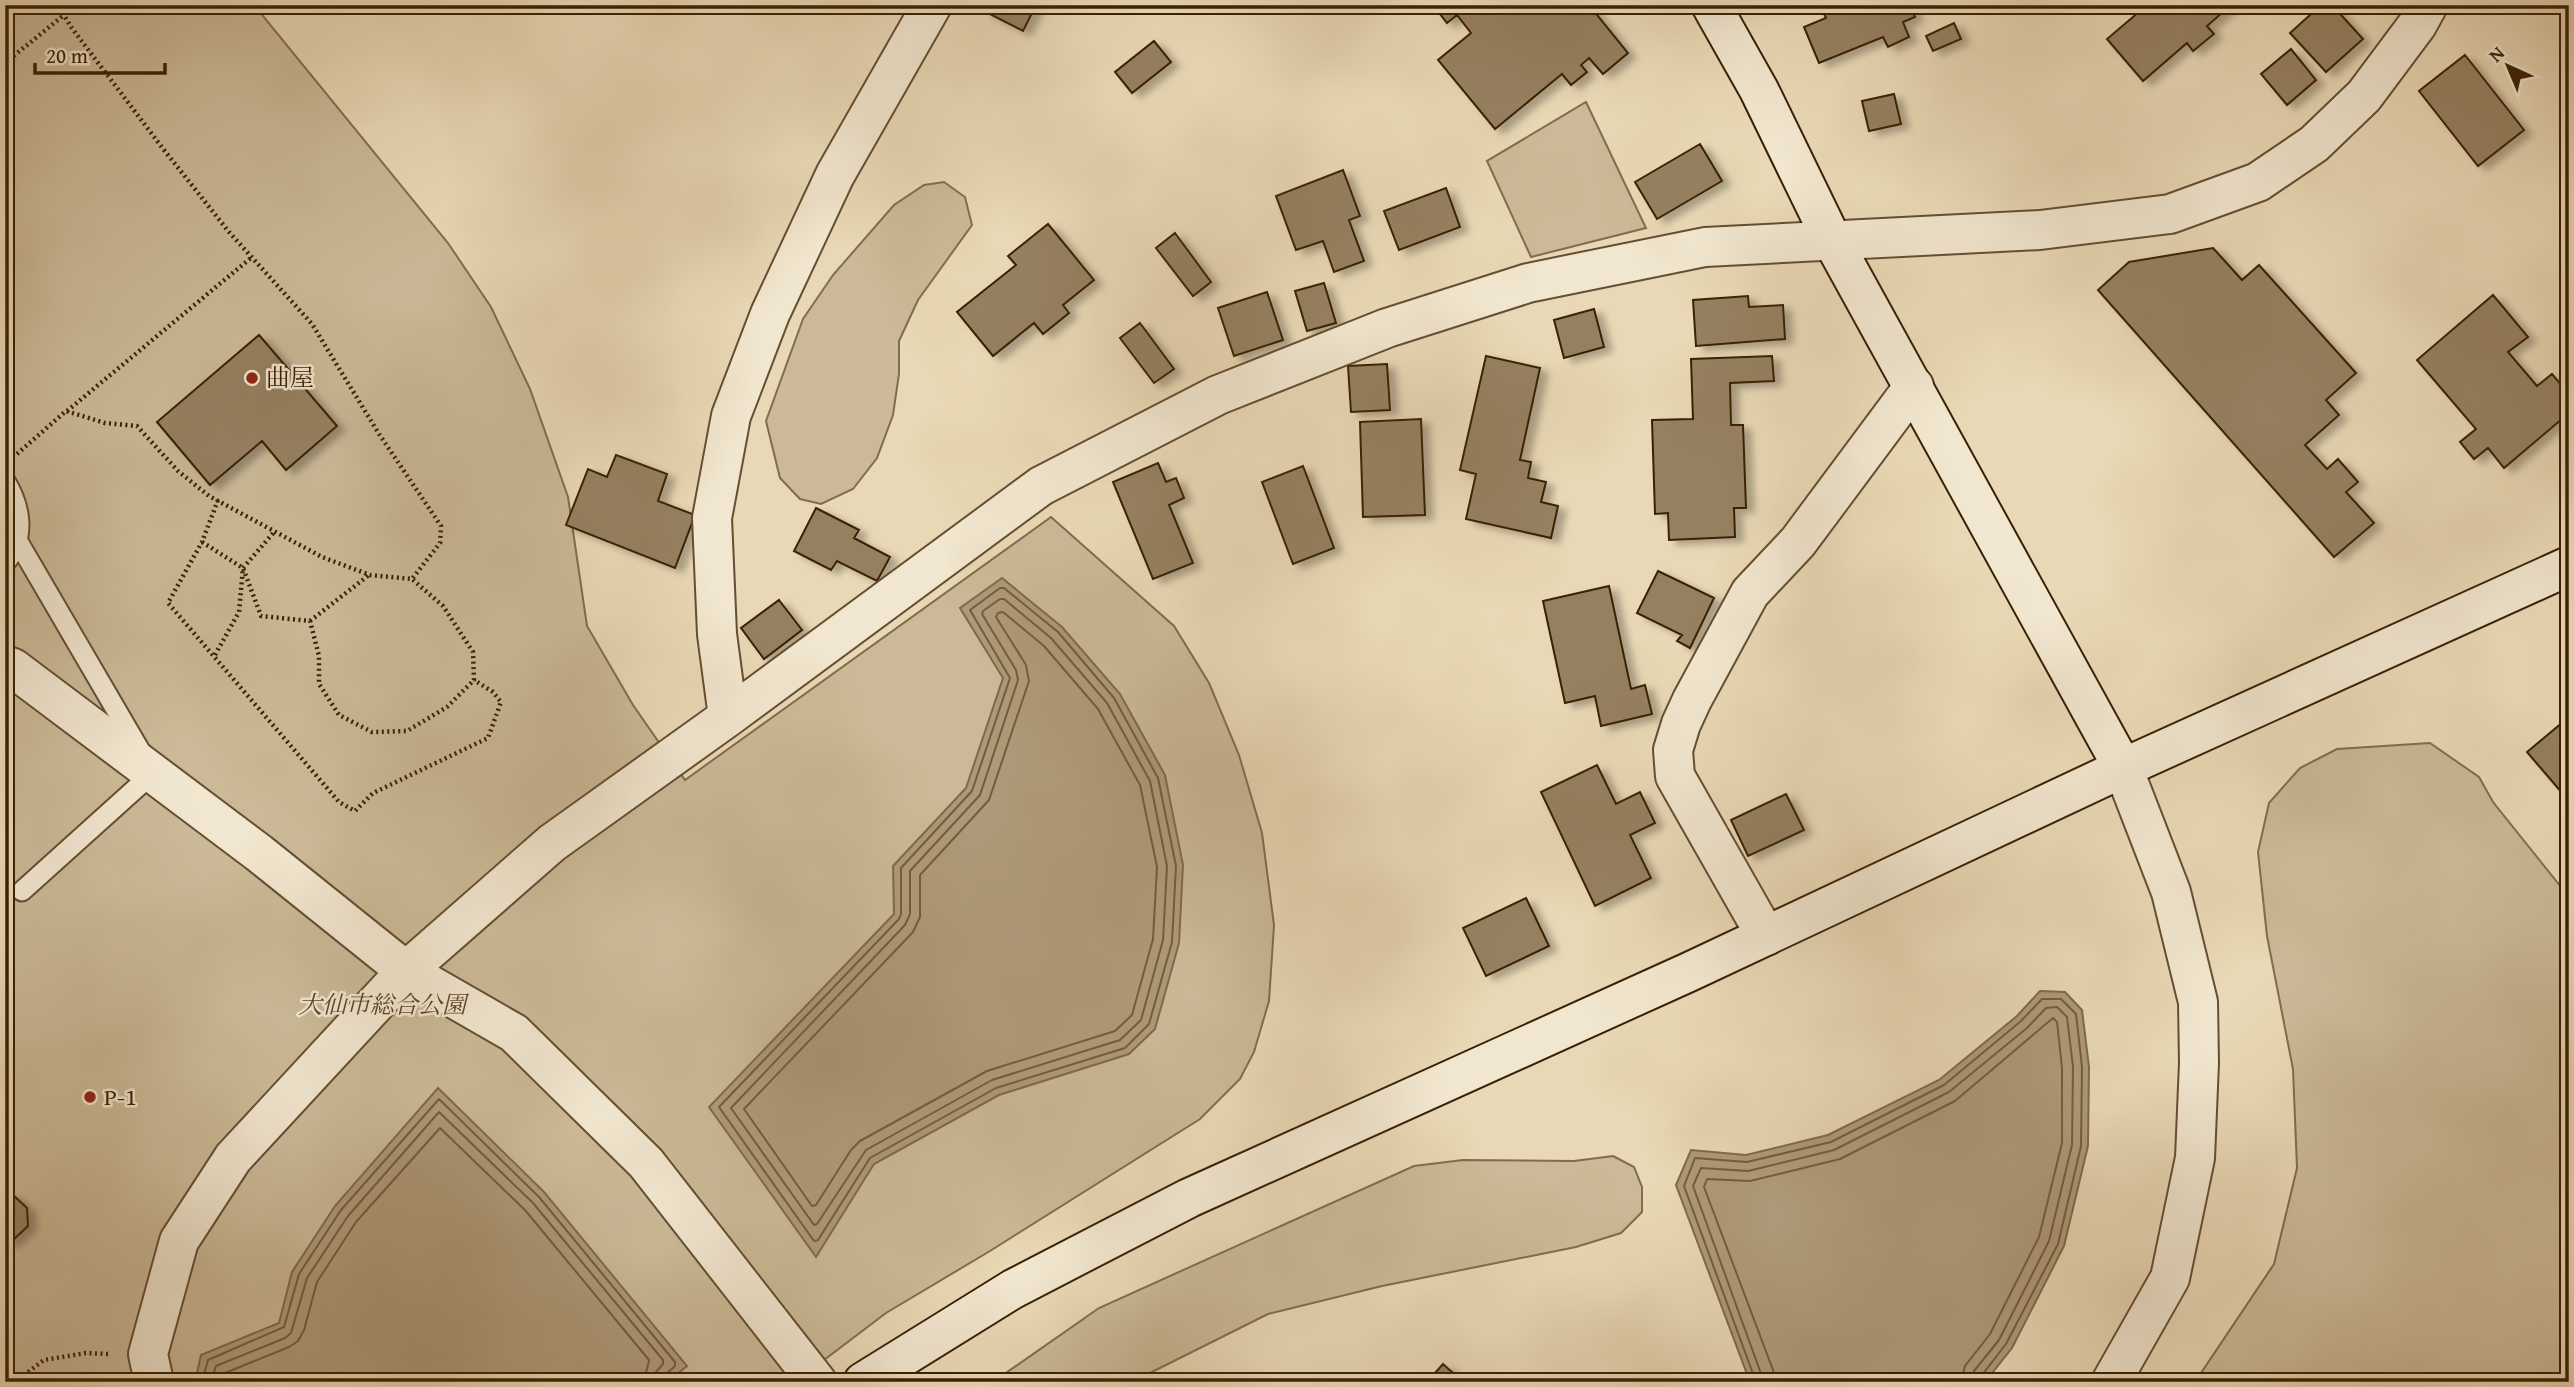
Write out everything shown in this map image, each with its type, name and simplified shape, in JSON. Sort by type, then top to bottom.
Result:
[{"type":"street","points":[[728,717],[717,634],[712,518],[731,416],[770,314],[835,175],[932,5]]},
{"type":"street","points":[[1711,5],[1759,90],[1832,240],[2123,768],[2171,892],[2198,1002],[2199,1063],[2195,1158],[2170,1278],[2111,1382]]},
{"type":"street","points":[[151,1368],[179,1241],[233,1158],[406,971],[552,843],[1041,486],[1218,395],[1387,328],[1528,284],[1705,247],[2040,230],[2170,214],[2258,182],[2314,144],[2364,96],[2417,25],[2428,5]]},
{"type":"street","points":[[1766,936],[1675,776],[1673,750],[1692,700],[1750,593],[1798,542],[1913,386]]},
{"type":"street","points":[[863,1382],[1013,1289],[1189,1198],[2569,566]]},
{"type":"street","points":[[5,665],[13,668],[258,853],[406,971],[514,1033],[646,1163],[817,1382]]},
{"type":"lane","points":[[5,481],[15,497],[20,518],[18,540],[5,563]]},
{"type":"lane","points":[[18,540],[153,773],[22,891]]},
{"type":"path","points":[[58,5],[164,150],[252,257],[312,324],[379,434],[441,526],[440,543],[412,579]]},
{"type":"path","points":[[5,63],[64,15]]},
{"type":"path","points":[[15,455],[252,257]]},
{"type":"path","points":[[66,411],[105,423],[137,426],[178,471],[209,496],[322,557],[370,575],[412,579],[443,606],[473,652],[474,680],[447,707],[407,732],[372,732],[339,715],[319,684],[319,656],[310,621]]},
{"type":"path","points":[[218,500],[202,542],[168,603],[339,802],[355,811],[373,793],[488,738],[501,702],[493,692],[474,680]]},
{"type":"path","points":[[215,655],[239,612],[243,568],[275,531]]},
{"type":"path","points":[[202,542],[243,568],[261,616],[310,621],[370,575]]},
{"type":"path","points":[[15,1382],[44,1360],[86,1353],[151,1368]]},
{"type":"green space","name":"大仙市総合公園","points":[[5,5],[254,5],[448,243],[491,307],[530,389],[568,497],[587,626],[633,705],[685,780],[1051,517],[1174,626],[1209,683],[1239,755],[1262,833],[1274,925],[1269,1001],[1254,1052],[1240,1079],[1200,1119],[886,1313],[795,1382],[5,1382]]},
{"type":"green space","points":[[1586,102],[1646,228],[1531,257],[1487,161]]},
{"type":"green space","points":[[944,182],[965,197],[972,225],[918,300],[899,341],[899,374],[893,415],[877,458],[853,489],[821,504],[800,499],[780,478],[766,421],[803,319],[833,275],[894,205],[924,185]]},
{"type":"green space","points":[[2430,743],[2479,777],[2493,802],[2569,897],[2569,1382],[2195,1382],[2274,1264],[2297,1168],[2293,1069],[2267,936],[2258,852],[2269,803],[2300,768],[2337,749]]},
{"type":"green space","points":[[1613,1156],[1634,1167],[1642,1187],[1642,1212],[1621,1233],[1576,1247],[1382,1286],[1268,1314],[1132,1382],[993,1382],[1099,1308],[1414,1166],[1463,1160],[1574,1161]]},
{"type":"water","points":[[1002,578],[1062,627],[1120,694],[1165,775],[1183,865],[1179,943],[1155,1029],[1129,1054],[999,1095],[874,1164],[816,1257],[709,1107],[894,914],[893,866],[966,788],[1003,678],[960,608]]},
{"type":"water","points":[[2040,991],[2065,992],[2082,1010],[2089,1067],[2088,1146],[2064,1246],[2012,1348],[1985,1382],[1750,1382],[1676,1185],[1691,1150],[1746,1155],[1828,1135],[1939,1080],[2017,1016]]},
{"type":"water","points":[[438,1088],[544,1192],[687,1366],[667,1382],[195,1382],[201,1355],[279,1323],[292,1272],[335,1206]]},
{"type":"building","points":[[987,5],[1036,5],[1023,31],[984,11]]},
{"type":"building","points":[[1433,5],[1589,5],[1628,53],[1603,74],[1589,58],[1581,65],[1587,72],[1571,85],[1562,74],[1495,129],[1438,60],[1471,33],[1457,15],[1447,23]]},
{"type":"building","points":[[1820,5],[1910,5],[1915,17],[1903,22],[1909,37],[1888,47],[1883,37],[1819,63],[1804,27],[1826,18]]},
{"type":"building","points":[[2147,5],[2231,5],[2207,26],[2214,34],[2193,51],[2187,43],[2143,81],[2107,39]]},
{"type":"building","points":[[2321,5],[2332,5],[2363,39],[2326,72],[2290,33]]},
{"type":"building","points":[[1954,23],[1961,39],[1933,51],[1926,36]]},
{"type":"building","points":[[1154,41],[1171,62],[1132,93],[1115,72]]},
{"type":"building","points":[[2291,49],[2316,80],[2287,105],[2261,74]]},
{"type":"building","points":[[2465,55],[2524,130],[2478,166],[2419,91]]},
{"type":"building","points":[[1894,94],[1901,124],[1869,131],[1862,101]]},
{"type":"building","points":[[1700,144],[1722,181],[1657,219],[1635,182]]},
{"type":"building","points":[[1343,170],[1360,216],[1349,220],[1364,261],[1334,272],[1323,241],[1296,250],[1276,196]]},
{"type":"building","points":[[1446,188],[1460,227],[1399,250],[1384,211]]},
{"type":"building","points":[[1048,224],[1094,280],[1063,305],[1069,313],[1043,334],[1034,323],[993,356],[957,312],[1016,265],[1008,256]]},
{"type":"building","points":[[1175,233],[1211,282],[1193,296],[1156,248]]},
{"type":"building","points":[[2213,248],[2242,280],[2259,265],[2356,373],[2326,400],[2339,415],[2305,445],[2327,469],[2338,459],[2358,482],[2346,492],[2374,523],[2334,557],[2098,290],[2129,262]]},
{"type":"building","points":[[1324,283],[1336,323],[1307,331],[1295,291]]},
{"type":"building","points":[[1267,292],[1283,340],[1234,356],[1218,308]]},
{"type":"building","points":[[2493,295],[2528,337],[2508,352],[2537,386],[2552,374],[2569,394],[2569,413],[2504,468],[2488,448],[2474,459],[2460,442],[2476,429],[2417,360]]},
{"type":"building","points":[[1748,296],[1749,307],[1783,305],[1785,339],[1696,346],[1693,300]]},
{"type":"building","points":[[1594,309],[1604,347],[1564,358],[1554,320]]},
{"type":"building","points":[[1140,323],[1174,369],[1154,383],[1120,338]]},
{"type":"building","name":"曲屋","points":[[259,335],[337,426],[286,470],[262,441],[210,485],[157,422]]},
{"type":"building","points":[[1486,356],[1540,368],[1520,460],[1531,462],[1528,478],[1546,482],[1541,502],[1558,506],[1551,538],[1466,519],[1476,474],[1460,470]]},
{"type":"building","points":[[1772,356],[1774,381],[1730,383],[1731,425],[1743,425],[1746,508],[1734,508],[1735,537],[1669,540],[1668,513],[1655,514],[1652,420],[1693,419],[1691,359]]},
{"type":"building","points":[[1387,364],[1390,410],[1351,412],[1348,366]]},
{"type":"building","points":[[1421,419],[1425,515],[1363,517],[1360,422]]},
{"type":"building","points":[[616,455],[667,474],[658,501],[695,515],[675,568],[566,525],[588,469],[607,477]]},
{"type":"building","points":[[1158,463],[1166,482],[1176,478],[1184,498],[1169,505],[1193,563],[1153,579],[1113,482]]},
{"type":"building","points":[[1303,466],[1334,548],[1293,564],[1262,482]]},
{"type":"building","points":[[816,508],[859,530],[854,538],[890,557],[877,581],[837,561],[831,570],[794,551]]},
{"type":"building","points":[[1658,571],[1714,598],[1690,648],[1677,641],[1682,635],[1637,613]]},
{"type":"building","points":[[1609,586],[1631,689],[1645,685],[1652,714],[1601,726],[1595,696],[1565,703],[1543,601]]},
{"type":"building","points":[[779,600],[802,630],[764,659],[741,628]]},
{"type":"building","points":[[2569,717],[2569,801],[2527,752]]},
{"type":"building","points":[[1597,765],[1616,804],[1640,792],[1655,823],[1630,835],[1651,878],[1595,906],[1541,792]]},
{"type":"building","points":[[1786,794],[1804,830],[1748,856],[1731,820]]},
{"type":"building","points":[[1526,898],[1549,946],[1486,976],[1463,928]]},
{"type":"building","points":[[5,1194],[12,1194],[27,1208],[28,1226],[11,1242],[5,1242]]},
{"type":"building","points":[[1443,1364],[1463,1382],[1427,1382]]},
{"type":"place","name":"曲屋","points":[[252,378]]},
{"type":"place","name":"P-1","points":[[90,1097]]}]
